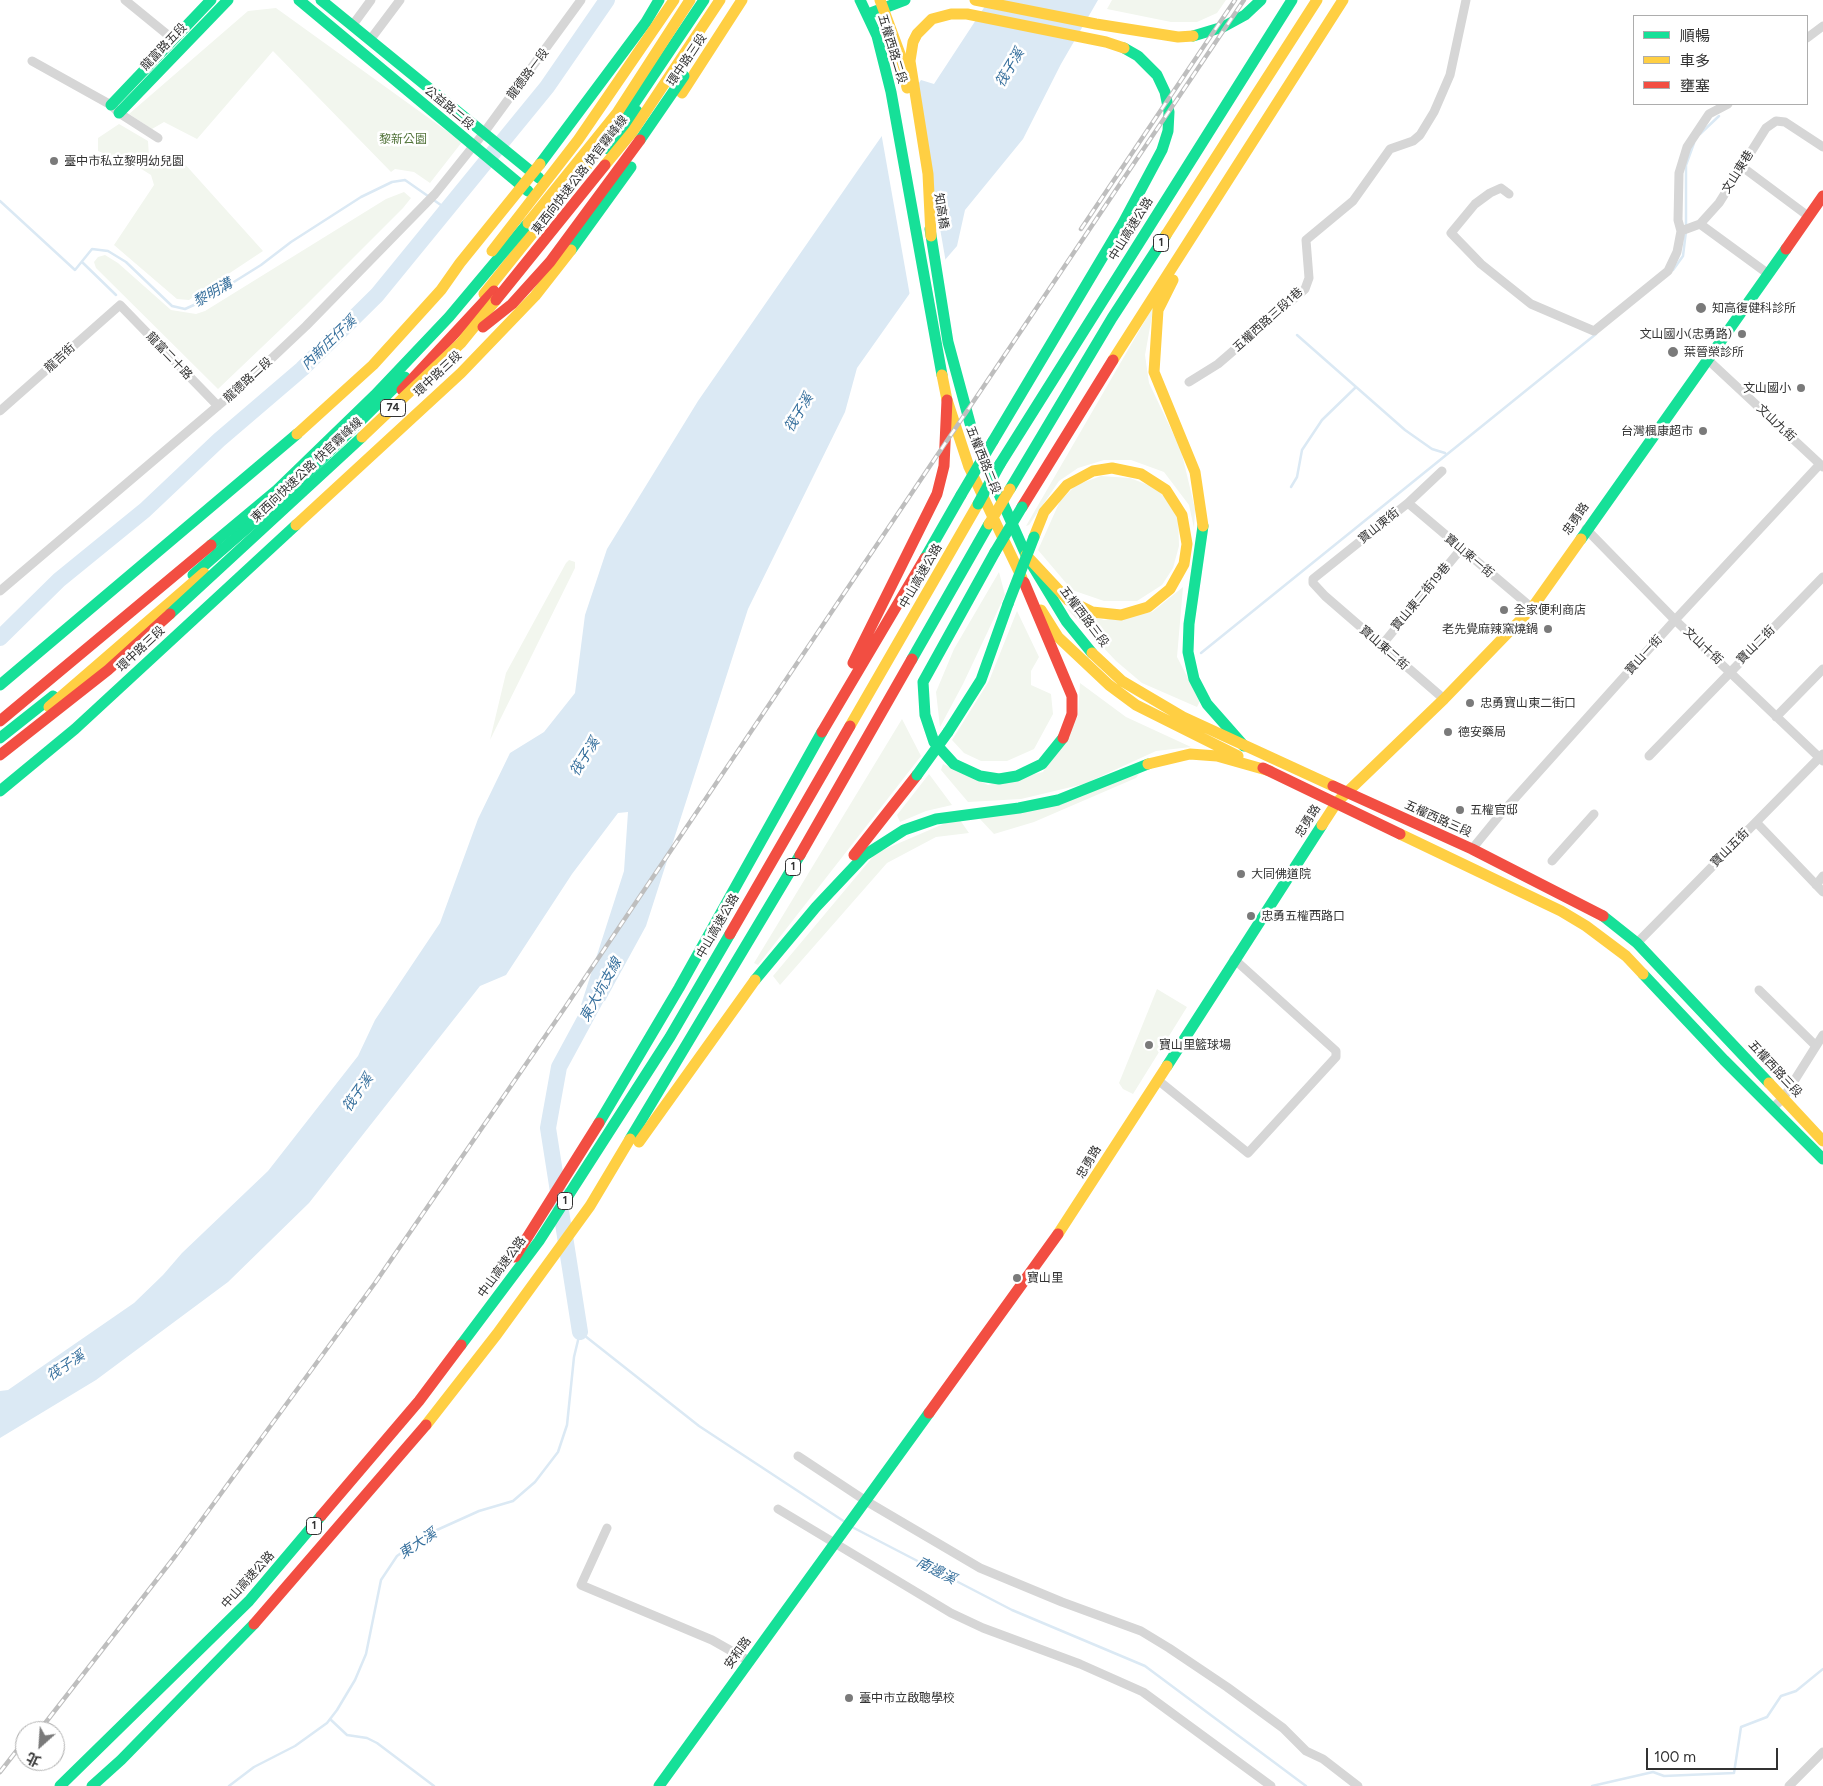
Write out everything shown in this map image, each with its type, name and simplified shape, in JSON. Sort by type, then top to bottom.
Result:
[{"type":"main road","name":"龍富路五段","points":[[115,109],[211,0]]},
{"type":"main road","name":"龍富路五段","points":[[115,109],[228,0]]},
{"type":"main road","name":"公益路二段","points":[[299,0],[519,184],[584,233]]},
{"type":"main road","name":"公益路二段","points":[[321,0],[494,143],[594,221]]},
{"type":"main road","points":[[0,685],[281,449],[373,365],[441,290],[529,170],[646,22],[658,0]]},
{"type":"main road","points":[[449,317],[465,282],[578,140],[674,0]]},
{"type":"main road","name":"東西向快速公路 快官霧峰線","points":[[0,721],[277,490],[375,395],[449,317],[517,237],[617,113],[690,0]]},
{"type":"main road","name":"環中路三段","points":[[565,199],[624,119],[704,0]]},
{"type":"main road","name":"環中路三段","points":[[0,738],[22,722],[291,489],[381,403],[484,295],[629,122],[682,47],[712,0]]},
{"type":"main road","name":"東西向快速公路 快官霧峰線","points":[[0,755],[108,670],[318,480],[461,343],[633,130],[720,0]]},
{"type":"main road","points":[[461,343],[512,304],[550,262],[620,169],[670,97],[731,0]]},
{"type":"main road","name":"環中路三段","points":[[0,791],[75,730],[461,373],[535,296],[594,221],[704,61],[742,0]]},
{"type":"main road","name":"五權西路二段","points":[[860,0],[877,36],[894,107],[943,342],[974,438],[1026,555]]},
{"type":"main road","points":[[868,14],[882,4],[905,0]]},
{"type":"main road","points":[[975,0],[1167,36],[1199,35],[1234,22],[1261,0]]},
{"type":"main road","name":"中山高速公路","points":[[60,1786],[249,1601],[419,1401],[538,1241],[592,1162],[675,1029],[1000,464],[1292,0]]},
{"type":"main road","name":"1","points":[[92,1786],[121,1760],[262,1616],[437,1412],[590,1206],[759,926],[1010,489],[1118,310],[1317,0]]},
{"type":"main road","points":[[1024,582],[1072,696],[1072,714],[1061,743],[1042,764],[1017,776],[999,779],[980,776],[954,764],[934,742],[925,715],[923,682],[956,619],[1022,507],[1204,216],[1343,0]]},
{"type":"main road","name":"五權西路二段","points":[[882,4],[900,54],[906,85]]},
{"type":"main road","points":[[490,1306],[515,1256],[582,1151],[679,988],[826,725],[890,620],[993,441],[1123,223],[1162,150],[1168,131],[1168,102],[1162,83],[1152,68],[1138,56],[1123,47],[1088,39],[967,14],[940,16],[932,19],[917,34],[910,50],[911,72],[928,174],[931,236]]},
{"type":"main road","name":"知高橋","points":[[906,85],[931,236],[943,342]]},
{"type":"main road","name":"忠勇路","points":[[838,1540],[1050,1246],[1337,802],[1444,699],[1532,608],[1706,358],[1823,196]]},
{"type":"main road","name":"環中路三段","points":[[0,746],[27,726],[288,500],[386,407],[487,299],[555,211]]},
{"type":"main road","points":[[1204,216],[1158,310],[1154,347],[1154,372],[1195,472],[1204,529],[1189,624],[1188,652],[1194,679],[1207,704],[1244,746]]},
{"type":"main road","name":"五權西路二段","points":[[943,342],[947,400],[969,467],[1024,582]]},
{"type":"main road","points":[[826,725],[854,660],[937,494],[944,466],[947,400]]},
{"type":"main road","points":[[600,1190],[652,1126],[756,979],[816,907],[948,732],[980,680],[1008,604],[1034,537],[1044,512],[1067,485],[1093,471],[1112,468],[1141,474],[1166,490],[1182,515],[1187,544],[1180,572],[1164,596],[1148,607],[1121,615],[1092,612],[1068,600],[1026,555]]},
{"type":"main road","name":"五權西路三段","points":[[1026,555],[1066,621],[1093,654],[1122,681],[1182,718],[1472,849],[1602,915],[1637,944],[1784,1097],[1823,1141]]},
{"type":"main road","points":[[1024,582],[1058,636],[1109,685],[1136,704],[1170,723],[1270,772],[1337,802],[1561,910],[1586,926],[1626,956],[1724,1060],[1823,1159]]},
{"type":"main road","points":[[816,907],[865,855],[904,830],[920,823],[1058,800],[1152,762],[1190,754],[1216,756],[1270,772]]},
{"type":"main road","name":"安和路","points":[[659,1786],[838,1540]]},
{"type":"street","points":[[125,0],[174,40]]},
{"type":"street","points":[[352,26],[371,0]]},
{"type":"street","points":[[370,40],[400,0]]},
{"type":"street","name":"龍德路一段","points":[[474,146],[581,0]]},
{"type":"street","name":"五權西路三段1巷","points":[[1189,382],[1218,364],[1305,289],[1309,278],[1306,240],[1353,202],[1390,149],[1413,141],[1420,136],[1434,112],[1450,75],[1466,0]]},
{"type":"street","points":[[1808,37],[1823,26]]},
{"type":"street","points":[[32,61],[115,109],[158,138]]},
{"type":"street","points":[[1509,194],[1501,188],[1490,192],[1475,204],[1451,233],[1481,264],[1531,304],[1594,331],[1664,277],[1674,262],[1681,231],[1678,220],[1679,173],[1686,147],[1710,114],[1726,105]]},
{"type":"street","name":"文山東巷","points":[[1700,224],[1719,203],[1766,128],[1776,121],[1785,122],[1823,147]]},
{"type":"street","name":"龍德路二段","points":[[2,585],[218,406],[306,326],[423,207],[474,146]]},
{"type":"street","points":[[1741,166],[1808,216]]},
{"type":"street","points":[[1681,231],[1700,224],[1767,274]]},
{"type":"street","name":"龍富二十路","points":[[120,305],[218,406]]},
{"type":"street","name":"龍吉街","points":[[0,411],[120,305]]},
{"type":"street","name":"文山九街","points":[[1706,358],[1822,466]]},
{"type":"street","name":"寶山一街","points":[[1472,849],[1499,816],[1675,620],[1822,466]]},
{"type":"street","name":"寶山東街","points":[[1313,578],[1408,503],[1442,471]]},
{"type":"street","name":"寶山東一街","points":[[1408,503],[1532,608]]},
{"type":"street","name":"文山十街","points":[[1586,529],[1675,620],[1776,717],[1822,757]]},
{"type":"street","name":"寶山東二街19巷","points":[[1381,646],[1462,549]]},
{"type":"street","name":"寶山二街","points":[[1649,756],[1823,577]]},
{"type":"street","name":"寶山東二街","points":[[1313,578],[1314,584],[1325,596],[1444,699]]},
{"type":"street","points":[[1776,717],[1823,670]]},
{"type":"street","name":"寶山五街","points":[[1637,944],[1822,757]]},
{"type":"street","points":[[1552,861],[1594,814]]},
{"type":"street","points":[[1756,822],[1820,889]]},
{"type":"street","points":[[1820,889],[1823,876]]},
{"type":"street","points":[[1159,1080],[1248,1153],[1336,1058],[1336,1051],[1234,959]]},
{"type":"street","points":[[1759,990],[1816,1046]]},
{"type":"street","points":[[1773,1108],[1784,1097],[1823,1035]]},
{"type":"street","points":[[798,1456],[866,1501],[980,1568],[1148,1635],[1227,1686],[1283,1728],[1306,1752],[1323,1759],[1358,1786]]},
{"type":"street","points":[[778,1509],[838,1540],[959,1617],[1080,1664],[1143,1692],[1271,1786]]},
{"type":"street","points":[[607,1528],[582,1585],[712,1640],[749,1660]]},
{"type":"street","points":[[1789,1786],[1823,1752]]},
{"type":"green space","points":[[1112,0],[1226,0],[1217,13],[1197,22],[1171,22],[1107,9]]},
{"type":"green space","name":"黎新公園","points":[[276,8],[462,142],[430,183],[414,172],[395,169],[391,172],[273,51],[197,139],[164,122],[152,129],[129,114],[248,11]]},
{"type":"green space","points":[[119,124],[148,141],[149,157],[158,166],[171,169],[183,162],[263,251],[189,300],[177,299],[114,245],[154,185],[151,175],[135,165],[98,151],[98,138]]},
{"type":"green space","points":[[404,192],[411,198],[403,208],[304,307],[218,389],[96,268],[94,262],[98,257],[105,255],[118,263],[171,310],[196,314],[205,311],[386,199]]},
{"type":"green space","points":[[1154,305],[1145,355],[1149,383],[1181,450],[1195,509],[1194,528],[1189,505],[1164,472],[1131,460],[1104,460],[1078,468],[1059,481],[1029,525],[1026,526]]},
{"type":"green space","points":[[1101,476],[1130,478],[1156,488],[1178,512],[1179,546],[1173,568],[1162,585],[1137,601],[1104,601],[1072,590],[1038,550],[1060,501],[1076,485]]},
{"type":"green space","points":[[569,560],[575,562],[575,568],[490,740],[506,673]]},
{"type":"green space","points":[[999,572],[1005,595],[963,684],[940,727],[936,692],[954,649]]},
{"type":"green space","points":[[1183,587],[1177,657],[1200,701],[1197,707],[1142,683],[1116,661],[1067,609],[1104,620],[1152,612]]},
{"type":"green space","points":[[1017,611],[1039,657],[1031,671],[1031,685],[1051,694],[1053,714],[1034,749],[1007,761],[981,761],[964,753],[952,740],[989,681]]},
{"type":"green space","points":[[1080,683],[1126,717],[1191,747],[1156,751],[1084,784],[1021,799],[968,802],[941,770],[943,764],[988,785],[1043,772],[1078,716]]},
{"type":"green space","points":[[902,719],[921,756],[758,965],[754,963]]},
{"type":"green space","points":[[929,774],[952,805],[926,811],[900,822],[897,815]]},
{"type":"green space","points":[[1139,774],[1136,778],[1034,822],[994,834],[979,818]]},
{"type":"green space","points":[[960,820],[969,833],[936,837],[887,863],[780,985],[773,976],[876,853],[948,822]]},
{"type":"green space","name":"寶山里籃球場","points":[[1157,989],[1187,1007],[1133,1094],[1123,1089],[1119,1083]]},
{"type":"water","name":"筏子溪","points":[[989,0],[1098,0],[1061,64],[1023,139],[965,210],[957,246],[932,275],[915,286],[857,368],[845,412],[748,609],[646,926],[605,1001],[581,1005],[624,871],[628,812],[618,813],[572,874],[506,975],[480,986],[309,1203],[228,1282],[96,1380],[0,1438],[0,1391],[8,1390],[134,1303],[163,1275],[182,1253],[268,1171],[358,1056],[375,1020],[440,923],[478,819],[510,753],[544,732],[575,693],[585,615],[607,549],[698,401],[858,170],[921,80],[934,84]]},
{"type":"pier","points":[[915,84],[946,263],[933,277],[917,287],[910,296],[881,132]]},
{"type":"waterway","name":"內新庄仔溪","points":[[0,638],[59,580],[145,510],[219,440],[302,369],[377,295],[547,87],[607,0]]},
{"type":"waterway","points":[[1700,134],[1719,116]]},
{"type":"waterway","points":[[1686,226],[1686,165],[1694,143]]},
{"type":"waterway","name":"黎明溝","points":[[0,201],[75,270],[92,249],[108,251],[126,262],[172,306],[185,309],[205,300],[261,265],[291,242],[361,197],[392,182],[405,180],[448,210]]},
{"type":"waterway","points":[[1673,270],[1683,256],[1686,231]]},
{"type":"waterway","points":[[82,262],[116,295]]},
{"type":"waterway","points":[[1201,653],[1596,334]]},
{"type":"waterway","points":[[1297,335],[1405,430],[1432,449],[1445,453]]},
{"type":"waterway","points":[[1291,487],[1297,477],[1302,450],[1322,420],[1356,387]]},
{"type":"waterway","name":"東大坑支線","points":[[580,1332],[548,1128],[559,1067],[604,984]]},
{"type":"waterway","name":"東大溪","points":[[229,1786],[254,1767],[295,1746],[327,1723],[337,1710],[355,1680],[366,1654],[381,1580],[397,1556],[428,1534],[479,1511],[513,1501],[535,1482],[558,1452],[567,1425],[574,1357],[580,1332],[699,1426],[845,1522]]},
{"type":"waterway","name":"南邊溪","points":[[852,1527],[1012,1610],[1145,1666],[1306,1786]]},
{"type":"waterway","points":[[1592,1786],[1653,1772],[1664,1776],[1734,1773],[1741,1727],[1767,1717],[1781,1696],[1796,1691],[1823,1669]]},
{"type":"waterway","points":[[330,1719],[347,1735],[367,1738],[377,1743],[434,1786]]},
{"type":"railway","points":[[1081,229],[1235,0]]},
{"type":"railway","points":[[47,1721],[176,1555],[375,1283],[564,1009],[1244,0]]},
{"type":"railway","points":[[0,1772],[15,1753]]},
{"type":"traffic: fast","points":[[111,105],[211,0]]},
{"type":"traffic: fast","points":[[119,113],[228,0]]},
{"type":"traffic: fast","points":[[299,0],[528,191]]},
{"type":"traffic: fast","points":[[321,0],[539,178]]},
{"type":"traffic: fast","points":[[540,164],[646,22],[659,0]]},
{"type":"traffic: fast","points":[[626,116],[704,0]]},
{"type":"traffic: fast","points":[[860,0],[877,36],[891,92],[942,375]]},
{"type":"traffic: fast","points":[[868,14],[905,0]]},
{"type":"traffic: fast","points":[[1193,36],[1223,27],[1245,15],[1261,0]]},
{"type":"traffic: fast","points":[[1000,464],[1292,0]]},
{"type":"traffic: fast","points":[[993,441],[1123,223],[1162,150],[1168,131],[1169,112],[1165,92],[1157,75],[1138,56],[1124,48]]},
{"type":"traffic: fast","points":[[640,140],[684,76]]},
{"type":"traffic: fast","points":[[608,149],[637,111]]},
{"type":"traffic: fast","points":[[571,250],[631,167]]},
{"type":"traffic: fast","points":[[211,545],[277,490],[375,395],[449,317],[528,223]]},
{"type":"traffic: fast","points":[[930,229],[948,342],[974,438],[1026,555],[1066,621],[1092,653]]},
{"type":"traffic: fast","points":[[1010,489],[1112,318],[1166,235]]},
{"type":"traffic: fast","points":[[1581,539],[1786,249]]},
{"type":"traffic: fast","points":[[193,575],[284,496],[405,377]]},
{"type":"traffic: fast","points":[[0,685],[297,434]]},
{"type":"traffic: fast","points":[[170,614],[362,437]]},
{"type":"traffic: fast","points":[[961,495],[993,441]]},
{"type":"traffic: fast","points":[[978,504],[1000,464]]},
{"type":"traffic: fast","points":[[925,558],[961,495]]},
{"type":"traffic: fast","points":[[995,552],[1022,507]]},
{"type":"traffic: fast","points":[[912,659],[989,524]]},
{"type":"traffic: fast","points":[[0,791],[75,729],[296,525]]},
{"type":"traffic: fast","points":[[1203,526],[1189,624],[1188,652],[1194,679],[1207,704],[1244,746]]},
{"type":"traffic: fast","points":[[1008,604],[1034,537]]},
{"type":"traffic: fast","points":[[995,552],[923,682],[925,715],[934,742],[954,764],[980,776],[999,779],[1017,776],[1042,764],[1063,738]]},
{"type":"traffic: fast","points":[[948,732],[981,680],[1008,604]]},
{"type":"traffic: fast","points":[[0,738],[53,696]]},
{"type":"traffic: fast","points":[[599,1123],[679,988],[822,732]]},
{"type":"traffic: fast","points":[[917,775],[948,732]]},
{"type":"traffic: fast","points":[[755,980],[816,907],[865,855],[904,830],[936,819],[1019,808],[1058,800],[1148,764]]},
{"type":"traffic: fast","points":[[1167,1066],[1322,825]]},
{"type":"traffic: fast","points":[[630,1139],[800,855]]},
{"type":"traffic: fast","points":[[1603,916],[1637,943],[1769,1083]]},
{"type":"traffic: fast","points":[[461,1345],[539,1241],[670,1037],[730,934]]},
{"type":"traffic: fast","points":[[1643,974],[1724,1060],[1823,1159]]},
{"type":"traffic: fast","points":[[659,1786],[929,1413]]},
{"type":"traffic: fast","points":[[60,1786],[249,1601],[321,1516]]},
{"type":"traffic: fast","points":[[92,1786],[121,1760],[254,1624]]},
{"type":"traffic: slow","points":[[492,251],[578,140],[674,0]]},
{"type":"traffic: slow","points":[[528,223],[617,113],[690,0]]},
{"type":"traffic: slow","points":[[605,165],[633,131],[720,0]]},
{"type":"traffic: slow","points":[[682,93],[742,0]]},
{"type":"traffic: slow","points":[[880,0],[900,54],[907,88]]},
{"type":"traffic: slow","points":[[975,0],[1096,24],[1178,37],[1193,36]]},
{"type":"traffic: slow","points":[[1166,235],[1317,0]]},
{"type":"traffic: slow","points":[[1113,360],[1343,0]]},
{"type":"traffic: slow","points":[[931,236],[928,174],[910,61],[913,42],[917,34],[932,19],[951,14],[967,14],[1106,42],[1124,48]]},
{"type":"traffic: slow","points":[[484,294],[609,138]]},
{"type":"traffic: slow","points":[[297,434],[373,365],[441,290],[460,263],[540,164]]},
{"type":"traffic: slow","points":[[296,525],[461,373],[535,296],[571,250]]},
{"type":"traffic: slow","points":[[1173,280],[1158,310],[1154,372],[1195,472],[1203,526]]},
{"type":"traffic: slow","points":[[362,437],[461,343],[496,300]]},
{"type":"traffic: slow","points":[[942,375],[947,400],[969,467],[1022,578]]},
{"type":"traffic: slow","points":[[1026,555],[1068,600],[1092,612],[1121,615],[1148,607],[1170,589],[1184,564],[1187,544],[1182,515],[1166,490],[1141,474],[1112,468],[1093,471],[1067,485],[1044,512],[1034,537]]},
{"type":"traffic: slow","points":[[989,524],[1010,489]]},
{"type":"traffic: slow","points":[[850,726],[978,504]]},
{"type":"traffic: slow","points":[[1322,825],[1337,802],[1444,699],[1532,608],[1581,539]]},
{"type":"traffic: slow","points":[[49,707],[204,573]]},
{"type":"traffic: slow","points":[[1041,610],[1058,637],[1109,685],[1136,705],[1238,756]]},
{"type":"traffic: slow","points":[[1092,653],[1122,681],[1183,717],[1333,786]]},
{"type":"traffic: slow","points":[[1148,764],[1190,754],[1217,756],[1270,771]]},
{"type":"traffic: slow","points":[[1400,834],[1561,911],[1586,926],[1626,956],[1643,974]]},
{"type":"traffic: slow","points":[[639,1142],[755,980]]},
{"type":"traffic: slow","points":[[1058,1234],[1167,1066]]},
{"type":"traffic: slow","points":[[1769,1083],[1823,1141]]},
{"type":"traffic: slow","points":[[426,1425],[497,1334],[590,1206],[630,1139]]},
{"type":"traffic: jam","points":[[483,327],[512,304],[550,262],[640,140]]},
{"type":"traffic: jam","points":[[496,300],[605,165]]},
{"type":"traffic: jam","points":[[1786,249],[1823,196]]},
{"type":"traffic: jam","points":[[402,390],[494,291]]},
{"type":"traffic: jam","points":[[1022,507],[1113,360]]},
{"type":"traffic: jam","points":[[853,663],[937,494],[944,466],[947,400]]},
{"type":"traffic: jam","points":[[0,721],[211,545]]},
{"type":"traffic: jam","points":[[822,732],[925,558]]},
{"type":"traffic: jam","points":[[1024,582],[1072,696],[1072,714],[1063,738]]},
{"type":"traffic: jam","points":[[0,755],[108,670],[170,614]]},
{"type":"traffic: jam","points":[[800,855],[912,659]]},
{"type":"traffic: jam","points":[[730,934],[850,726]]},
{"type":"traffic: jam","points":[[1263,768],[1400,834]]},
{"type":"traffic: jam","points":[[854,855],[917,775]]},
{"type":"traffic: jam","points":[[1333,786],[1472,849],[1603,916]]},
{"type":"traffic: jam","points":[[515,1257],[599,1123]]},
{"type":"traffic: jam","points":[[929,1413],[1058,1234]]},
{"type":"traffic: jam","points":[[321,1516],[419,1401],[461,1345]]},
{"type":"traffic: jam","points":[[254,1624],[426,1425]]},
{"type":"place","name":"臺中市私立黎明幼兒園","points":[[54,161]]},
{"type":"place","name":"知高復健科診所","points":[[1701,308]]},
{"type":"place","name":"文山國小(忠勇路)","points":[[1742,334]]},
{"type":"place","name":"葉晉榮診所","points":[[1673,352]]},
{"type":"place","name":"文山國小","points":[[1801,388]]},
{"type":"place","name":"台灣楓康超市","points":[[1703,431]]},
{"type":"place","name":"全家便利商店","points":[[1504,610]]},
{"type":"place","name":"老先覺麻辣窯燒鍋","points":[[1548,629]]},
{"type":"place","name":"忠勇寶山東二街口","points":[[1470,703]]},
{"type":"place","name":"德安藥局","points":[[1448,732]]},
{"type":"place","name":"五權官邸","points":[[1460,810]]},
{"type":"place","name":"大同佛道院","points":[[1241,874]]},
{"type":"place","name":"忠勇五權西路口","points":[[1251,916]]},
{"type":"place","name":"寶山里籃球場","points":[[1149,1045]]},
{"type":"place","name":"寶山里","points":[[1017,1278]]},
{"type":"place","name":"臺中市立啟聰學校","points":[[849,1698]]}]
